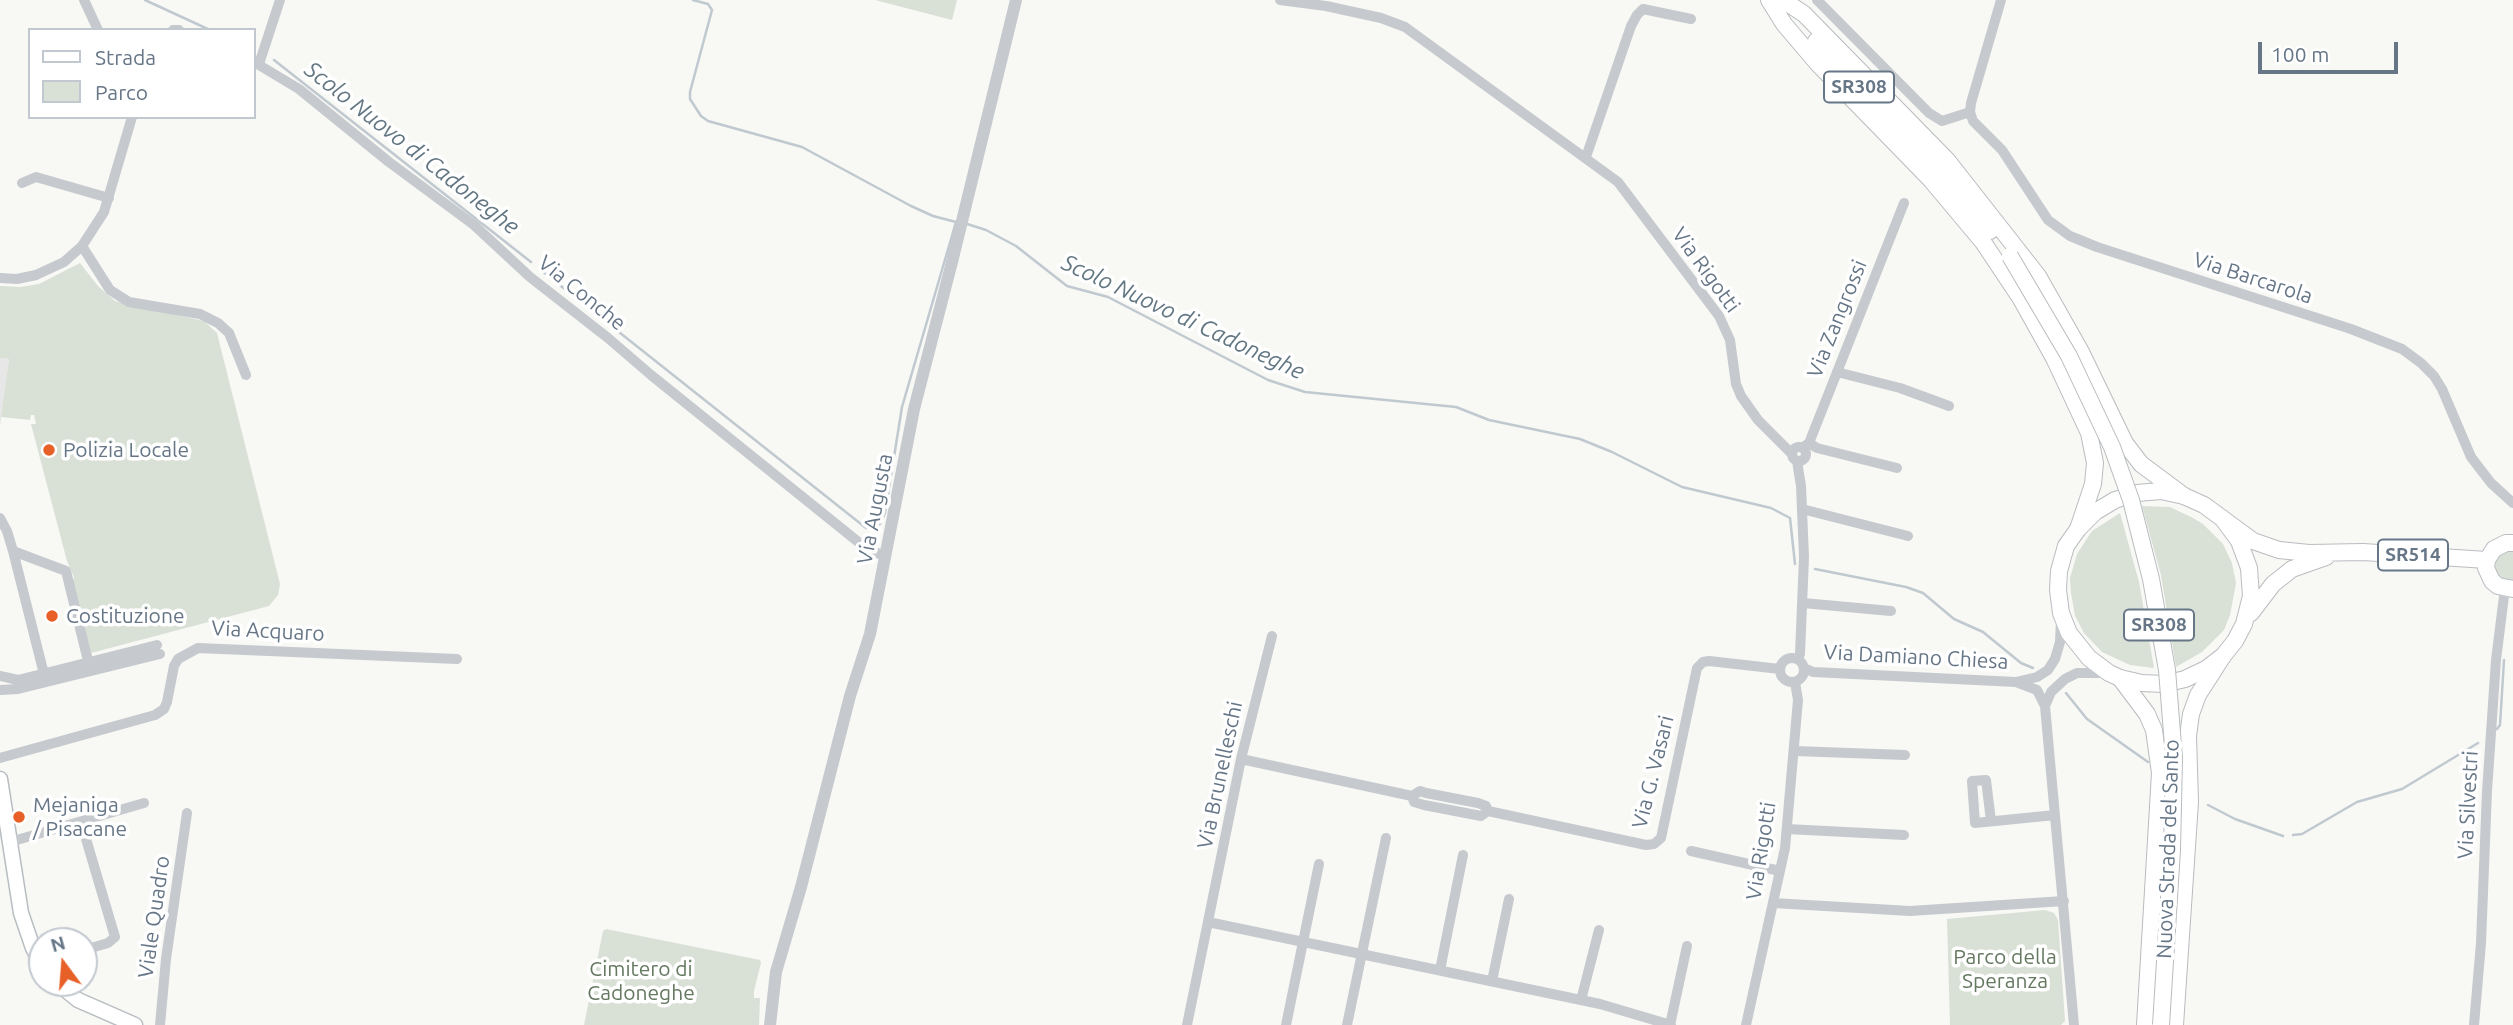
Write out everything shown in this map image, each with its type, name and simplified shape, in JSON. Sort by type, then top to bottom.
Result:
[{"type":"main road","points":[[1769,0],[1784,24],[1818,64],[1931,180],[1983,242],[2021,299],[2059,368],[2089,433],[2095,463],[2093,484],[2078,529]]},
{"type":"main road","name":"Nuova Strada del Santo","points":[[1774,0],[1942,174],[2010,256],[2069,356],[2112,447],[2131,500],[2151,579],[2167,670],[2174,758],[2172,850],[2161,1025]]},
{"type":"main road","points":[[1783,0],[1804,14],[1947,160],[2038,276],[2081,352],[2125,443],[2141,464],[2184,496],[2204,505],[2222,518],[2239,541],[2249,568],[2251,596],[2244,624],[2198,695],[2191,714],[2188,736],[2190,802],[2175,1025]]},
{"type":"main road","points":[[2145,1025],[2160,773],[2158,747],[2147,714],[2115,675],[2079,646],[2069,633],[2061,613],[2059,571],[2066,546],[2078,529],[2095,512],[2115,500],[2149,492],[2184,496]]},
{"type":"main road","name":"SR514","points":[[2222,518],[2253,541],[2279,550],[2487,560]]},
{"type":"main road","points":[[2509,588],[2498,586],[2488,575],[2487,560],[2494,549],[2513,542]]},
{"type":"main road","name":"SR514","points":[[2244,624],[2273,584],[2292,569],[2339,553]]},
{"type":"main road","points":[[2115,675],[2142,683],[2175,681],[2206,670],[2223,656]]},
{"type":"main road","points":[[0,779],[21,913],[28,933]]},
{"type":"main road","points":[[74,997],[135,1025]]},
{"type":"street","points":[[84,0],[97,28]]},
{"type":"street","points":[[257,63],[280,0]]},
{"type":"street","name":"Via Augusta","points":[[770,1025],[776,972],[850,696],[870,634],[914,409],[1017,0]]},
{"type":"street","name":"Via Rigotti","points":[[1280,0],[1326,6],[1381,18],[1405,27],[1618,182],[1719,316],[1730,340],[1736,384],[1741,396],[1758,420],[1794,457]]},
{"type":"street","points":[[1817,0],[1929,113],[1942,121],[1970,108],[2001,0]]},
{"type":"street","points":[[1587,158],[1637,15],[1643,9],[1691,19]]},
{"type":"street","name":"Via Conche","points":[[257,63],[299,89],[474,226],[530,277],[867,549],[886,556]]},
{"type":"street","name":"Via Barcarola","points":[[1970,108],[1973,121],[2002,150],[2048,220],[2070,236],[2138,261],[2351,329],[2385,341],[2412,356],[2434,376],[2442,389],[2466,448],[2480,471],[2513,503]]},
{"type":"street","points":[[0,278],[17,279],[36,275],[64,262],[82,246],[99,223],[109,198],[131,119]]},
{"type":"street","points":[[22,183],[36,177],[109,198]]},
{"type":"street","name":"Via Zangrossi","points":[[1806,445],[1904,203]]},
{"type":"street","points":[[82,246],[110,290],[129,302],[200,314],[218,323],[229,333],[246,375]]},
{"type":"street","points":[[1837,372],[1900,388],[1950,406]]},
{"type":"street","points":[[1797,659],[1800,654],[1803,603],[1802,509],[1794,457],[1797,447],[1806,445],[1897,468]]},
{"type":"street","points":[[1802,509],[1908,536]]},
{"type":"street","points":[[0,518],[8,531],[45,678]]},
{"type":"street","points":[[13,551],[66,571],[90,667]]},
{"type":"street","name":"Via Silvestri","points":[[2474,1025],[2498,648],[2509,588]]},
{"type":"street","points":[[1803,603],[1891,611]]},
{"type":"street","name":"Via Damiano Chiesa","points":[[1804,668],[1813,672],[2016,682],[2037,677],[2048,670],[2055,659],[2060,642],[2061,613]]},
{"type":"street","name":"Via Brunelleschi","points":[[1187,1025],[1241,759],[1272,636]]},
{"type":"street","name":"Via Acquaro","points":[[0,758],[155,715],[164,709],[167,702],[174,666],[178,659],[198,648],[457,659]]},
{"type":"street","points":[[0,690],[18,689],[45,678],[158,650]]},
{"type":"street","points":[[1786,659],[1797,659],[1804,668],[1801,678],[1795,682],[1786,680],[1781,675],[1780,668],[1786,659]]},
{"type":"street","name":"Via G. Vasari","points":[[1241,759],[1412,796],[1415,802],[1424,805],[1481,816],[1488,811],[1646,845],[1654,844],[1661,838],[1697,668],[1709,661],[1780,668]]},
{"type":"street","points":[[2045,706],[2051,692],[2064,679],[2077,673],[2115,675]]},
{"type":"street","points":[[0,676],[9,680],[45,678]]},
{"type":"street","name":"Via Rigotti","points":[[1746,1025],[1787,829],[1798,700],[1795,682]]},
{"type":"street","points":[[2016,682],[2037,690],[2045,706],[2074,1025]]},
{"type":"street","points":[[1795,751],[1905,755]]},
{"type":"street","points":[[10,842],[144,803]]},
{"type":"street","name":"Viale Quadro","points":[[160,1025],[166,959],[187,813]]},
{"type":"street","points":[[1991,821],[2055,815]]},
{"type":"street","points":[[81,822],[115,937],[98,946]]},
{"type":"street","points":[[1787,829],[1904,835]]},
{"type":"street","points":[[1347,1025],[1386,838]]},
{"type":"street","points":[[1691,851],[1780,871]]},
{"type":"street","points":[[1440,970],[1464,855]]},
{"type":"street","points":[[1286,1025],[1319,863]]},
{"type":"street","points":[[1492,981],[1509,899]]},
{"type":"street","points":[[1773,903],[1910,911],[2064,901]]},
{"type":"street","points":[[1208,922],[1581,1000],[1671,1025],[1687,946]]},
{"type":"street","points":[[1581,1000],[1599,930]]},
{"type":"shaded area","points":[[0,358],[9,359],[0,427]]},
{"type":"green space","points":[[875,0],[957,0],[952,20]]},
{"type":"green space","points":[[80,263],[98,286],[115,301],[204,321],[217,333],[280,584],[278,595],[269,606],[91,653],[74,577],[67,561],[31,424],[36,424],[34,415],[31,415],[30,420],[1,417],[9,359],[0,358],[0,286],[39,284]]},
{"type":"green space","points":[[2142,506],[2170,507],[2203,524],[2223,544],[2232,563],[2236,583],[2230,615],[2224,630],[2202,652],[2176,667],[2161,575]]},
{"type":"green space","points":[[2120,513],[2139,582],[2154,668],[2130,665],[2102,652],[2084,633],[2075,616],[2070,578],[2077,554],[2092,531]]},
{"type":"green space","points":[[2506,551],[2513,551],[2513,581],[2503,580],[2494,569],[2495,560]]},
{"type":"green space","name":"Parco della Speranza","points":[[2045,910],[2054,913],[2058,920],[2065,1021],[2061,1025],[1950,1025],[1947,919]]},
{"type":"green space","name":"Cimitero di Cadoneghe","points":[[606,929],[760,960],[754,991],[754,998],[760,998],[759,1025],[584,1025],[603,931]]},
{"type":"waterway","name":"Scolo Nuovo di Cadoneghe","points":[[145,0],[206,28]]},
{"type":"waterway","points":[[693,0],[708,4],[712,10],[690,92],[690,99],[701,116],[708,121],[802,147],[911,206],[956,222]]},
{"type":"waterway","name":"Scolo Nuovo di Cadoneghe","points":[[274,60],[531,262]]},
{"type":"waterway","name":"Scolo Nuovo di Cadoneghe","points":[[542,271],[866,528],[880,524],[885,513],[902,407],[958,222]]},
{"type":"waterway","name":"Scolo Nuovo di Cadoneghe","points":[[964,223],[986,230],[1016,246],[1067,286],[1108,297],[1268,380],[1305,392],[1456,407],[1489,420],[1580,439],[1682,487],[1771,508],[1790,518],[1795,564]]},
{"type":"waterway","name":"Scolo Nuovo di Cadoneghe","points":[[1815,569],[1906,587],[1923,593],[1954,619],[1983,632],[2021,663],[2033,668]]},
{"type":"waterway","name":"Scolo Nuovo di Cadoneghe","points":[[2497,729],[2500,725],[2504,660]]},
{"type":"waterway","name":"Scolo Nuovo di Cadoneghe","points":[[2066,693],[2087,719],[2148,762]]},
{"type":"waterway","name":"Scolo Nuovo di Cadoneghe","points":[[2293,835],[2302,834],[2357,802],[2402,789],[2478,743]]},
{"type":"waterway","name":"Scolo Nuovo di Cadoneghe","points":[[2208,805],[2235,819],[2283,836]]},
{"type":"place","name":"Polizia Locale","points":[[49,450]]},
{"type":"place","name":"Costituzione","points":[[52,616]]},
{"type":"place","name":"Mejaniga / Pisacane","points":[[19,817]]}]
